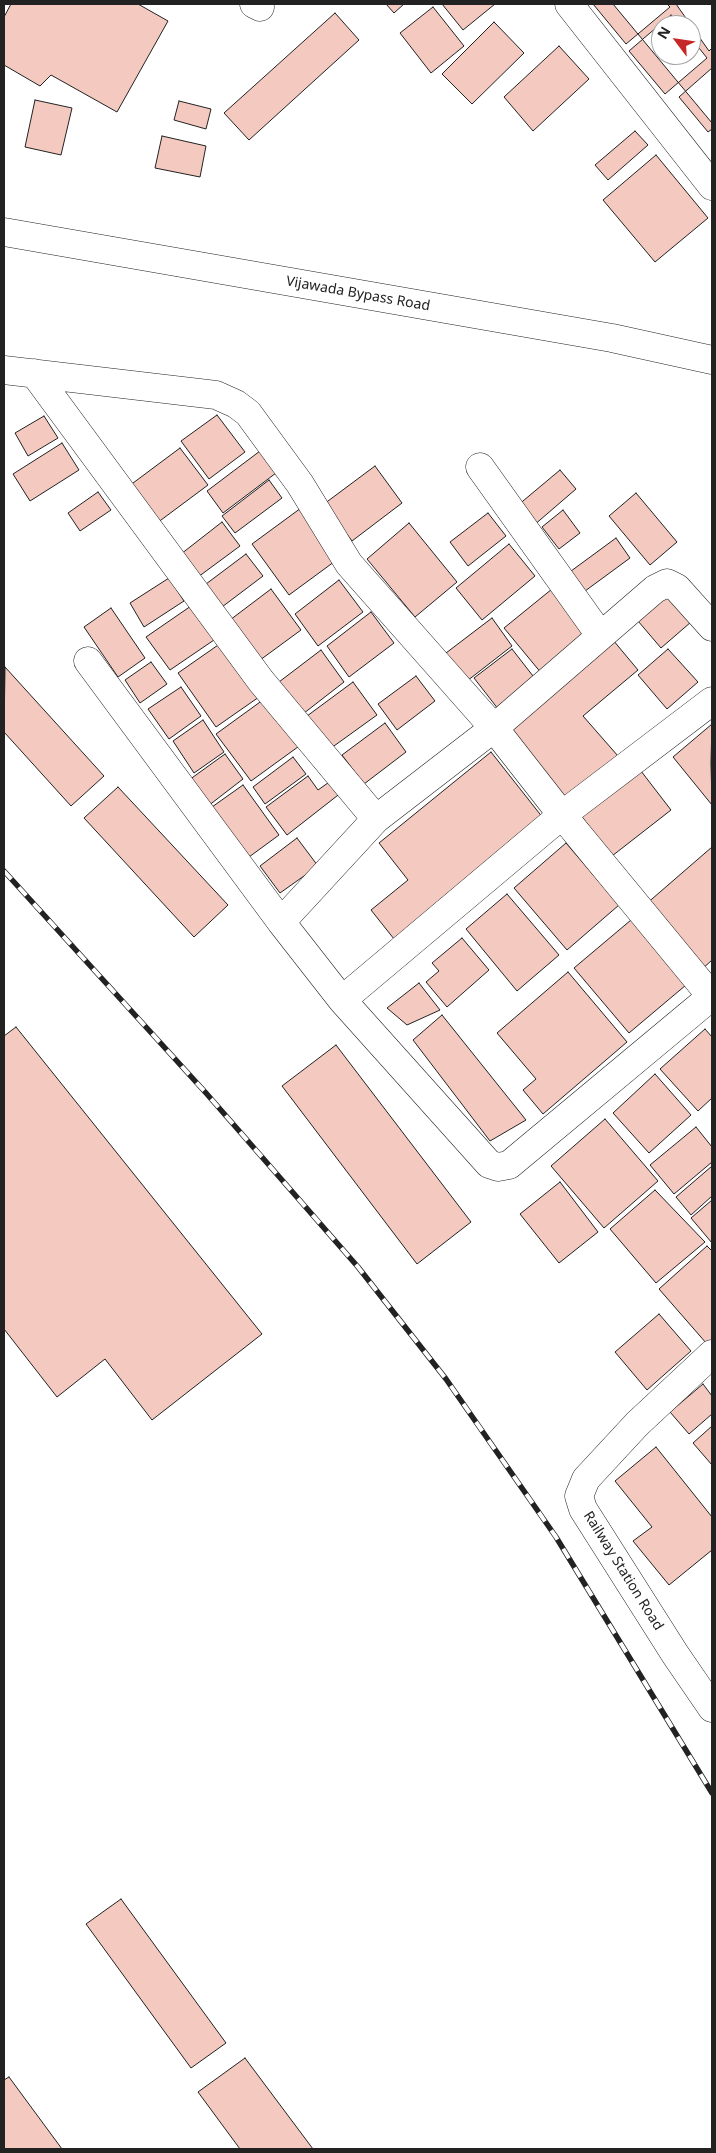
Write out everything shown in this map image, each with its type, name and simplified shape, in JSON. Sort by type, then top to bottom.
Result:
[{"type":"street","points":[[570,4],[712,186]]},
{"type":"street","name":"Vijawada Bypass Road","points":[[4,232],[612,338],[712,360]]},
{"type":"street","points":[[4,370],[216,395],[236,404],[248,413],[300,484],[349,564],[494,728],[562,815],[712,997],[509,1164],[498,1167],[489,1164],[342,1000],[281,922],[88,661]]},
{"type":"street","points":[[34,373],[261,681],[376,819]]},
{"type":"street","points":[[480,467],[600,635]]},
{"type":"street","points":[[281,922],[376,819],[494,728],[655,589],[667,582],[677,588],[712,626]]},
{"type":"street","points":[[342,1000],[562,815],[712,701]]},
{"type":"street","name":"Railway Station Road","points":[[712,1354],[637,1424],[592,1472],[586,1479],[579,1496],[583,1509],[675,1654],[712,1708]]},
{"type":"building","points":[[11,4],[138,4],[168,21],[117,112],[51,75],[40,86],[4,65],[4,17]]},
{"type":"building","points":[[386,4],[404,4],[394,13]]},
{"type":"building","points":[[442,4],[495,4],[463,30]]},
{"type":"building","points":[[593,4],[667,4],[670,7],[660,15],[651,15],[651,23],[626,44]]},
{"type":"building","points":[[613,4],[712,4],[712,123],[664,65],[701,65],[701,15],[651,15],[651,50]]},
{"type":"building","points":[[676,4],[712,4],[712,48],[709,51],[701,40],[701,15],[684,15]]},
{"type":"building","points":[[433,7],[464,46],[431,73],[400,33]]},
{"type":"building","points":[[335,13],[359,40],[249,140],[224,113]]},
{"type":"building","points":[[494,22],[524,53],[472,104],[442,74]]},
{"type":"building","points":[[651,32],[651,65],[699,65],[665,94],[629,51]]},
{"type":"building","points":[[559,46],[589,79],[533,131],[504,97]]},
{"type":"building","points":[[701,50],[707,58],[701,63]]},
{"type":"building","points":[[712,68],[712,129],[708,132],[679,97]]},
{"type":"building","points":[[35,100],[72,108],[61,155],[25,147]]},
{"type":"building","points":[[179,101],[211,109],[206,129],[174,120]]},
{"type":"building","points":[[635,131],[648,145],[608,180],[595,165]]},
{"type":"building","points":[[162,136],[206,146],[200,177],[155,168]]},
{"type":"building","points":[[656,155],[708,218],[655,262],[603,200]]},
{"type":"building","points":[[217,415],[245,452],[209,479],[181,441]]},
{"type":"building","points":[[44,416],[58,438],[28,456],[15,433]]},
{"type":"building","points":[[62,443],[79,470],[30,501],[13,474]]},
{"type":"building","points":[[180,448],[208,485],[153,526],[125,489]]},
{"type":"building","points":[[260,451],[276,473],[223,513],[207,491]]},
{"type":"building","points":[[375,466],[402,503],[352,541],[324,504]]},
{"type":"building","points":[[560,470],[576,489],[533,526],[517,506]]},
{"type":"building","points":[[269,480],[282,498],[235,533],[222,516]]},
{"type":"building","points":[[98,492],[111,510],[80,531],[68,513]]},
{"type":"building","points":[[636,493],[677,542],[650,565],[609,516]]},
{"type":"building","points":[[301,508],[338,559],[289,595],[252,544]]},
{"type":"building","points":[[563,510],[580,533],[559,549],[542,527]]},
{"type":"building","points":[[488,513],[506,536],[468,566],[450,542]]},
{"type":"building","points":[[222,522],[240,546],[198,577],[181,554]]},
{"type":"building","points":[[409,523],[457,582],[415,617],[367,559]]},
{"type":"building","points":[[616,538],[630,558],[581,594],[567,574]]},
{"type":"building","points":[[509,544],[535,576],[482,620],[456,588]]},
{"type":"building","points":[[246,554],[263,576],[218,610],[202,587]]},
{"type":"building","points":[[169,578],[184,601],[144,627],[130,603]]},
{"type":"building","points":[[339,580],[363,612],[318,646],[295,614]]},
{"type":"building","points":[[271,589],[301,630],[256,663],[226,623]]},
{"type":"building","points":[[552,589],[590,635],[542,674],[504,628]]},
{"type":"building","points":[[668,595],[691,622],[661,648],[638,621]]},
{"type":"building","points":[[191,606],[214,640],[170,670],[146,637]]},
{"type":"building","points":[[111,608],[145,658],[118,677],[84,627]]},
{"type":"building","points":[[371,612],[394,643],[349,677],[327,646]]},
{"type":"building","points":[[492,618],[512,646],[467,681],[446,653]]},
{"type":"building","points":[[613,640],[638,670],[583,716],[618,756],[567,800],[508,730]]},
{"type":"building","points":[[221,643],[259,697],[216,727],[178,673]]},
{"type":"building","points":[[512,649],[540,685],[502,714],[474,678]]},
{"type":"building","points":[[668,649],[698,682],[667,709],[638,675]]},
{"type":"building","points":[[321,650],[344,682],[299,717],[275,685]]},
{"type":"building","points":[[151,662],[167,684],[140,703],[125,680]]},
{"type":"building","points":[[5,667],[104,776],[71,806],[4,732]]},
{"type":"building","points":[[416,676],[435,701],[397,730],[378,704]]},
{"type":"building","points":[[353,682],[377,715],[327,751],[303,719]]},
{"type":"building","points":[[181,687],[201,716],[169,739],[148,709]]},
{"type":"building","points":[[267,697],[302,744],[251,781],[216,734]]},
{"type":"building","points":[[203,720],[224,752],[194,773],[173,741]]},
{"type":"building","points":[[385,723],[406,752],[364,784],[342,755]]},
{"type":"building","points":[[712,724],[711,763],[712,805],[673,757]]},
{"type":"building","points":[[491,752],[547,823],[398,944],[371,910],[408,880],[379,843]]},
{"type":"building","points":[[225,754],[243,779],[208,806],[189,780]]},
{"type":"building","points":[[293,757],[306,774],[265,804],[253,787]]},
{"type":"building","points":[[641,771],[671,810],[612,856],[582,817]]},
{"type":"building","points":[[308,776],[318,790],[332,780],[342,792],[287,835],[266,807]]},
{"type":"building","points":[[243,785],[279,835],[249,857],[212,807]]},
{"type":"building","points":[[118,787],[228,905],[194,937],[84,818]]},
{"type":"building","points":[[297,838],[318,866],[280,893],[260,866]]},
{"type":"building","points":[[566,843],[619,905],[567,950],[514,888]]},
{"type":"building","points":[[712,847],[712,960],[700,971],[645,905]]},
{"type":"building","points":[[507,894],[559,955],[517,991],[466,929]]},
{"type":"building","points":[[631,920],[686,985],[629,1033],[574,968]]},
{"type":"building","points":[[462,938],[489,970],[447,1007],[426,982],[439,971],[432,963]]},
{"type":"building","points":[[568,972],[627,1042],[543,1114],[523,1090],[536,1079],[497,1033]]},
{"type":"building","points":[[419,983],[440,1010],[407,1025],[387,1008]]},
{"type":"building","points":[[442,1015],[526,1120],[490,1141],[413,1040]]},
{"type":"building","points":[[16,1027],[262,1334],[152,1420],[105,1359],[57,1397],[4,1329],[4,1036]]},
{"type":"building","points":[[705,1029],[712,1037],[712,1098],[698,1111],[660,1069]]},
{"type":"building","points":[[336,1045],[471,1222],[417,1264],[282,1086]]},
{"type":"building","points":[[655,1074],[691,1115],[649,1153],[613,1113]]},
{"type":"building","points":[[605,1119],[658,1181],[604,1228],[551,1166]]},
{"type":"building","points":[[696,1127],[712,1147],[712,1162],[674,1194],[650,1165]]},
{"type":"building","points":[[712,1166],[712,1196],[691,1215],[676,1197]]},
{"type":"building","points":[[560,1182],[598,1232],[559,1263],[520,1214]]},
{"type":"building","points":[[655,1190],[705,1242],[656,1283],[610,1229]]},
{"type":"building","points":[[712,1200],[712,1243],[691,1218]]},
{"type":"building","points":[[707,1246],[712,1251],[712,1339],[707,1344],[659,1289]]},
{"type":"building","points":[[659,1314],[691,1351],[647,1390],[615,1352]]},
{"type":"building","points":[[703,1384],[712,1396],[712,1414],[689,1434],[670,1412]]},
{"type":"building","points":[[712,1426],[712,1465],[693,1443]]},
{"type":"building","points":[[656,1447],[712,1517],[712,1550],[669,1585],[633,1541],[652,1527],[615,1481]]},
{"type":"building","points":[[121,1899],[226,2043],[191,2068],[86,1924]]},
{"type":"building","points":[[245,2058],[313,2149],[240,2149],[198,2092]]},
{"type":"building","points":[[9,2077],[62,2149],[4,2149],[4,2080]]},
{"type":"railway","points":[[4,871],[206,1093],[358,1267],[446,1379],[556,1537],[712,1793]]}]
